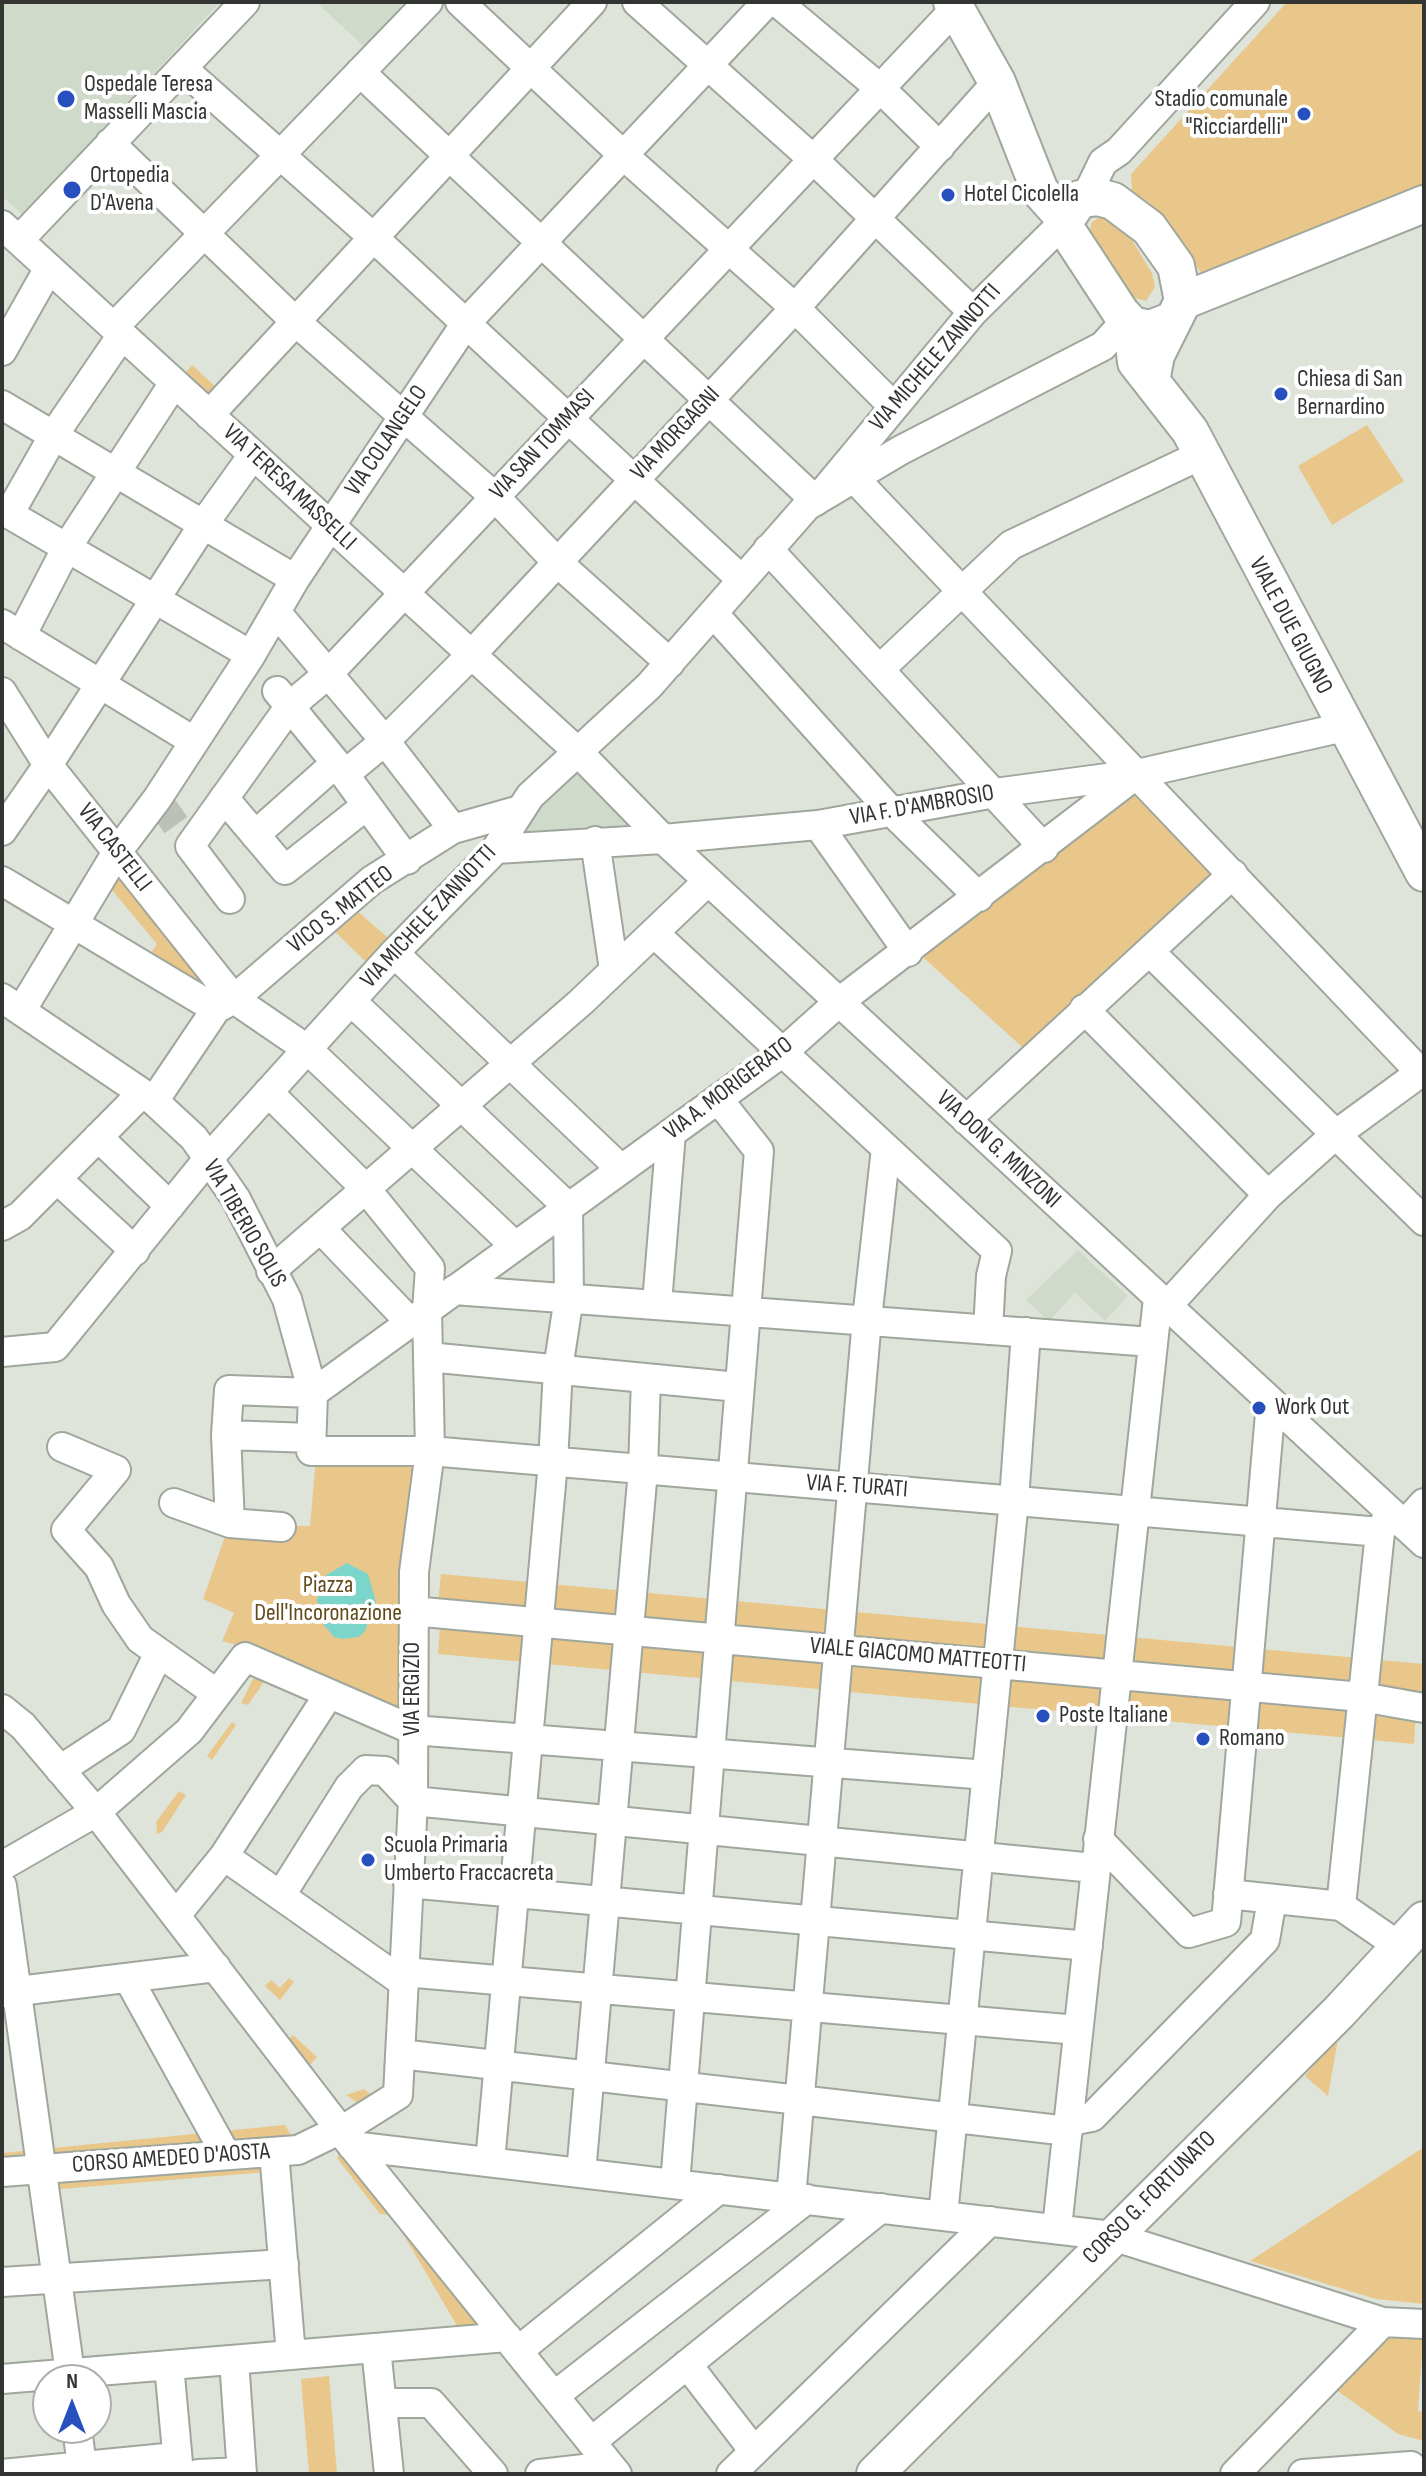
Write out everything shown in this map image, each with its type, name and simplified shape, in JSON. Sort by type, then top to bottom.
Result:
[{"type":"main road","points":[[954,5],[997,82],[1040,191],[1082,208],[1149,228],[1176,266],[1197,278],[1226,283]]},
{"type":"main road","points":[[1082,208],[1081,257],[1130,322],[1150,329],[1226,283],[1424,204]]},
{"type":"main road","points":[[1151,381],[1156,355],[1178,311],[1176,266]]},
{"type":"main road","name":"VIALE DUE GIUGNO","points":[[1130,322],[1136,362],[1190,431],[1424,873]]},
{"type":"main road","name":"CORSO G. FORTUNATO","points":[[875,2474],[1339,2012],[1424,1920]]},
{"type":"street","points":[[10,233],[110,143],[245,2]]},
{"type":"street","points":[[251,655],[6,512],[118,331],[206,232],[428,2]]},
{"type":"street","points":[[460,2],[727,250],[795,308],[892,405]]},
{"type":"street","points":[[209,415],[451,158],[592,2]]},
{"type":"street","points":[[637,2],[815,161],[973,312]]},
{"type":"street","name":"VIA COLANGELO","points":[[12,1004],[75,926],[117,852],[171,819],[192,740],[251,655],[295,579],[466,323],[767,2]]},
{"type":"street","points":[[777,2],[882,90],[940,147]]},
{"type":"street","name":"VIA SAN TOMMASI","points":[[171,819],[224,798],[284,698],[328,674],[643,338],[882,90],[954,5]]},
{"type":"street","points":[[1082,208],[1119,151],[1247,5]]},
{"type":"street","points":[[182,68],[375,239],[742,580]]},
{"type":"street","points":[[360,72],[816,501]]},
{"type":"street","name":"VIA MORGAGNI","points":[[255,835],[340,769],[385,741],[471,655],[795,308],[997,82]]},
{"type":"street","points":[[110,143],[206,232],[296,322],[495,497],[557,562],[670,663]]},
{"type":"street","name":"VIA MICHELE ZANNOTTI","points":[[816,501],[892,405],[973,312],[1082,208]]},
{"type":"street","name":"VIA TERESA MASSELLI","points":[[10,233],[577,751]]},
{"type":"street","points":[[5,339],[49,268]]},
{"type":"street","name":"VIA MICHELE ZANNOTTI","points":[[2,1352],[55,1347],[208,1159],[394,953],[496,849],[520,810],[670,663],[807,506],[1103,346],[1130,322]]},
{"type":"street","points":[[174,383],[12,630],[192,740]]},
{"type":"street","points":[[2,405],[205,522],[295,579]]},
{"type":"street","points":[[7,814],[48,765],[205,522],[253,455]]},
{"type":"street","points":[[880,669],[1011,545],[1201,455]]},
{"type":"street","points":[[854,478],[1422,1071],[1335,1135],[1268,1195],[1163,1302],[1152,1342],[1057,2228]]},
{"type":"street","points":[[768,549],[1044,848]]},
{"type":"street","points":[[276,612],[385,741],[453,829]]},
{"type":"street","points":[[713,613],[890,810],[979,897]]},
{"type":"street","name":"VIA CASTELLI","points":[[2,692],[48,765],[117,852],[225,1004]]},
{"type":"street","points":[[284,698],[407,860]]},
{"type":"street","name":"VIA F. D'AMBROSIO","points":[[496,849],[663,839],[818,825],[995,793],[1137,774],[1344,727]]},
{"type":"street","name":"VIA DON G. MINZONI","points":[[577,751],[663,839],[1271,1402],[1400,1528]]},
{"type":"street","name":"VIA A. MORIGERATO","points":[[313,1393],[783,1052],[839,1002],[1137,774]]},
{"type":"street","points":[[224,798],[285,870],[367,805]]},
{"type":"street","name":"VICO S. MATTEO","points":[[2,1226],[20,1216],[98,1137],[148,1097],[225,1004],[372,880],[453,829],[520,810]]},
{"type":"street","points":[[171,819],[230,899]]},
{"type":"street","points":[[818,825],[908,952]]},
{"type":"street","points":[[595,841],[614,970]]},
{"type":"street","points":[[966,1120],[1084,1009],[1151,953],[1233,874]]},
{"type":"street","points":[[2,881],[75,926],[307,1049],[414,1147],[515,1246]]},
{"type":"street","points":[[271,1271],[512,1062],[708,881]]},
{"type":"street","points":[[654,933],[997,1251],[991,1276],[988,1330]]},
{"type":"street","points":[[394,953],[621,1169]]},
{"type":"street","points":[[1151,953],[1424,1221]]},
{"type":"street","points":[[351,1001],[568,1207],[569,1297],[558,1369],[553,1462],[490,2162]]},
{"type":"street","name":"VIA TIBERIO SOLIS","points":[[12,1004],[148,1097],[194,1138],[236,1199],[287,1299],[313,1393],[311,1444]]},
{"type":"street","points":[[1084,1009],[1268,1195]]},
{"type":"street","name":"VIA ERGIZIO","points":[[268,1092],[366,1189],[430,1268],[419,1316],[428,1357],[430,1451],[412,1611],[413,1801],[398,2095],[342,2133]]},
{"type":"street","points":[[675,2184],[730,1477],[759,1151],[718,1099]]},
{"type":"street","points":[[657,1303],[671,1133]]},
{"type":"street","points":[[98,1137],[170,1206]]},
{"type":"street","points":[[799,2199],[800,2098],[867,1319],[886,1148]]},
{"type":"street","points":[[57,1179],[135,1251]]},
{"type":"street","points":[[321,1229],[419,1316]]},
{"type":"street","points":[[454,1290],[744,1309],[1152,1342]]},
{"type":"street","points":[[943,2215],[1014,1500],[1026,1332]]},
{"type":"street","points":[[428,1357],[738,1387]]},
{"type":"street","points":[[581,2173],[643,1470],[646,1378]]},
{"type":"street","points":[[230,1523],[226,1435],[229,1390],[313,1393]]},
{"type":"street","points":[[1098,1839],[1189,1933],[1226,1922],[1244,1686],[1271,1402]]},
{"type":"street","name":"VIA F. TURATI","points":[[226,1435],[1259,1521],[1400,1528]]},
{"type":"street","points":[[62,1447],[116,1470],[66,1530],[99,1567],[116,1604],[140,1639],[216,1693]]},
{"type":"street","points":[[174,1503],[230,1523],[281,1527]]},
{"type":"street","points":[[1341,1906],[1362,1697],[1400,1528],[1424,1503]]},
{"type":"street","name":"VIALE GIACOMO MATTEOTTI","points":[[412,1611],[628,1628],[1362,1697],[1424,1708]]},
{"type":"street","points":[[60,1770],[121,1730],[159,1653]]},
{"type":"street","points":[[2,1866],[96,1812],[189,1731],[245,1657],[413,1730],[987,1775]]},
{"type":"street","points":[[177,1914],[224,1856],[329,1694]]},
{"type":"street","points":[[2,1709],[23,1726],[96,1812],[342,2133],[613,2470]]},
{"type":"street","points":[[281,1895],[349,1787],[366,1770],[385,1771],[413,1801],[1094,1868]]},
{"type":"street","points":[[224,1856],[403,1977],[506,1981],[1078,2030]]},
{"type":"street","points":[[408,1883],[1088,1946]]},
{"type":"street","points":[[2,1886],[9,1992],[41,2169],[68,2364]]},
{"type":"street","points":[[1228,1894],[1341,1906],[1399,1946]]},
{"type":"street","points":[[400,2054],[954,2118],[1069,2126],[1092,2117],[1265,1940],[1272,1899]]},
{"type":"street","points":[[9,1992],[216,1967]]},
{"type":"street","points":[[128,1978],[226,2155]]},
{"type":"street","points":[[342,2133],[490,2162],[1112,2236],[1383,2322],[1424,2324]]},
{"type":"street","name":"CORSO AMEDEO D'AOSTA","points":[[2,2172],[298,2150],[342,2133]]},
{"type":"street","points":[[274,2152],[291,2355]]},
{"type":"street","points":[[112,2372],[376,2348],[512,2344],[719,2189]]},
{"type":"street","points":[[554,2396],[799,2199]]},
{"type":"street","points":[[591,2442],[881,2208]]},
{"type":"street","points":[[731,2474],[990,2221]]},
{"type":"street","points":[[2,2282],[284,2264]]},
{"type":"street","points":[[1235,2474],[1383,2322]]},
{"type":"street","points":[[376,2348],[389,2474]]},
{"type":"street","points":[[2,2474],[184,2468],[242,2473],[234,2360]]},
{"type":"street","points":[[687,2364],[754,2451]]},
{"type":"street","points":[[169,2365],[184,2468]]},
{"type":"street","points":[[2,2379],[32,2378]]},
{"type":"street","points":[[382,2403],[431,2403],[493,2474]]},
{"type":"street","points":[[79,2444],[82,2470]]},
{"type":"street","points":[[540,2474],[613,2470]]},
{"type":"street","points":[[1303,2474],[1416,2470]]},
{"type":"shaded area","name":"Ospedale Teresa Masselli Mascia","points":[[2,2],[220,2],[23,215],[2,196]]},
{"type":"shaded area","points":[[316,2],[419,2],[370,52]]},
{"type":"shaded area","points":[[576,756],[649,836],[506,839]]},
{"type":"shaded area","points":[[1078,1250],[1128,1296],[1105,1321],[1075,1293],[1049,1321],[1026,1300]]},
{"type":"green space","name":"Stadio comunale \"Ricciardelli\"","points":[[1287,2],[1424,2],[1424,186],[1219,277],[1201,273],[1170,227],[1147,201],[1132,192],[1131,174]]},
{"type":"green space","points":[[1103,214],[1127,232],[1152,273],[1155,287],[1146,301],[1131,297],[1090,234],[1091,223]]},
{"type":"green space","points":[[192,365],[218,389],[213,407],[182,377]]},
{"type":"green space","points":[[1367,425],[1404,481],[1332,525],[1298,466]]},
{"type":"green space","points":[[1137,780],[1228,874],[1030,1054],[916,951]]},
{"type":"green space","points":[[122,867],[229,999],[143,964],[157,944],[112,890]]},
{"type":"green space","points":[[355,909],[394,943],[368,964],[329,926]]},
{"type":"green space","name":"Piazza Dell'Incoronazione","points":[[316,1457],[423,1460],[401,1712],[262,1652],[222,1641],[234,1613],[203,1599],[229,1525],[310,1526]]},
{"type":"green space","points":[[441,1574],[1424,1664],[1424,1693],[438,1603]]},
{"type":"green space","points":[[440,1625],[1416,1715],[1414,1744],[438,1654]]},
{"type":"green space","points":[[255,1675],[264,1682],[248,1705],[241,1703]]},
{"type":"green space","points":[[232,1722],[236,1725],[212,1760],[207,1756]]},
{"type":"green space","points":[[179,1791],[186,1795],[162,1832],[157,1834],[156,1822]]},
{"type":"green space","points":[[289,1978],[294,1982],[280,2000],[265,1986],[271,1980],[280,1988]]},
{"type":"green space","points":[[1339,2033],[1328,2096],[1305,2076]]},
{"type":"green space","points":[[293,2035],[317,2057],[310,2065],[286,2041]]},
{"type":"green space","points":[[383,2063],[396,2064],[393,2091],[366,2109],[346,2095],[364,2089],[372,2095],[384,2086]]},
{"type":"green space","points":[[285,2125],[294,2140],[2,2166],[2,2153]]},
{"type":"green space","points":[[346,2147],[498,2332],[463,2336],[392,2215],[380,2214],[337,2158]]},
{"type":"green space","points":[[1424,2147],[1424,2304],[1376,2299],[1250,2261]]},
{"type":"green space","points":[[265,2158],[267,2172],[60,2189],[57,2174]]},
{"type":"green space","points":[[1383,2322],[1424,2324],[1418,2411],[1424,2412],[1424,2441],[1398,2434],[1325,2382]]},
{"type":"green space","points":[[329,2376],[337,2474],[309,2474],[301,2379]]},
{"type":"water","points":[[347,1563],[368,1574],[376,1602],[365,1631],[359,1637],[342,1639],[334,1637],[323,1624],[317,1600],[326,1575]]},
{"type":"tunnel","points":[[163,807],[176,825]]},
{"type":"place","name":"Ospedale Teresa Masselli Mascia","points":[[66,99]]},
{"type":"place","name":"Stadio comunale \"Ricciardelli\"","points":[[1304,114]]},
{"type":"place","name":"Ortopedia D'Avena","points":[[72,190]]},
{"type":"place","name":"Hotel Cicolella","points":[[948,195]]},
{"type":"place","name":"Chiesa di San Bernardino","points":[[1281,394]]},
{"type":"place","name":"Work Out","points":[[1259,1408]]},
{"type":"place","name":"Poste Italiane","points":[[1043,1716]]},
{"type":"place","name":"Romano","points":[[1203,1739]]},
{"type":"place","name":"Scuola Primaria Umberto Fraccacreta","points":[[368,1860]]}]
